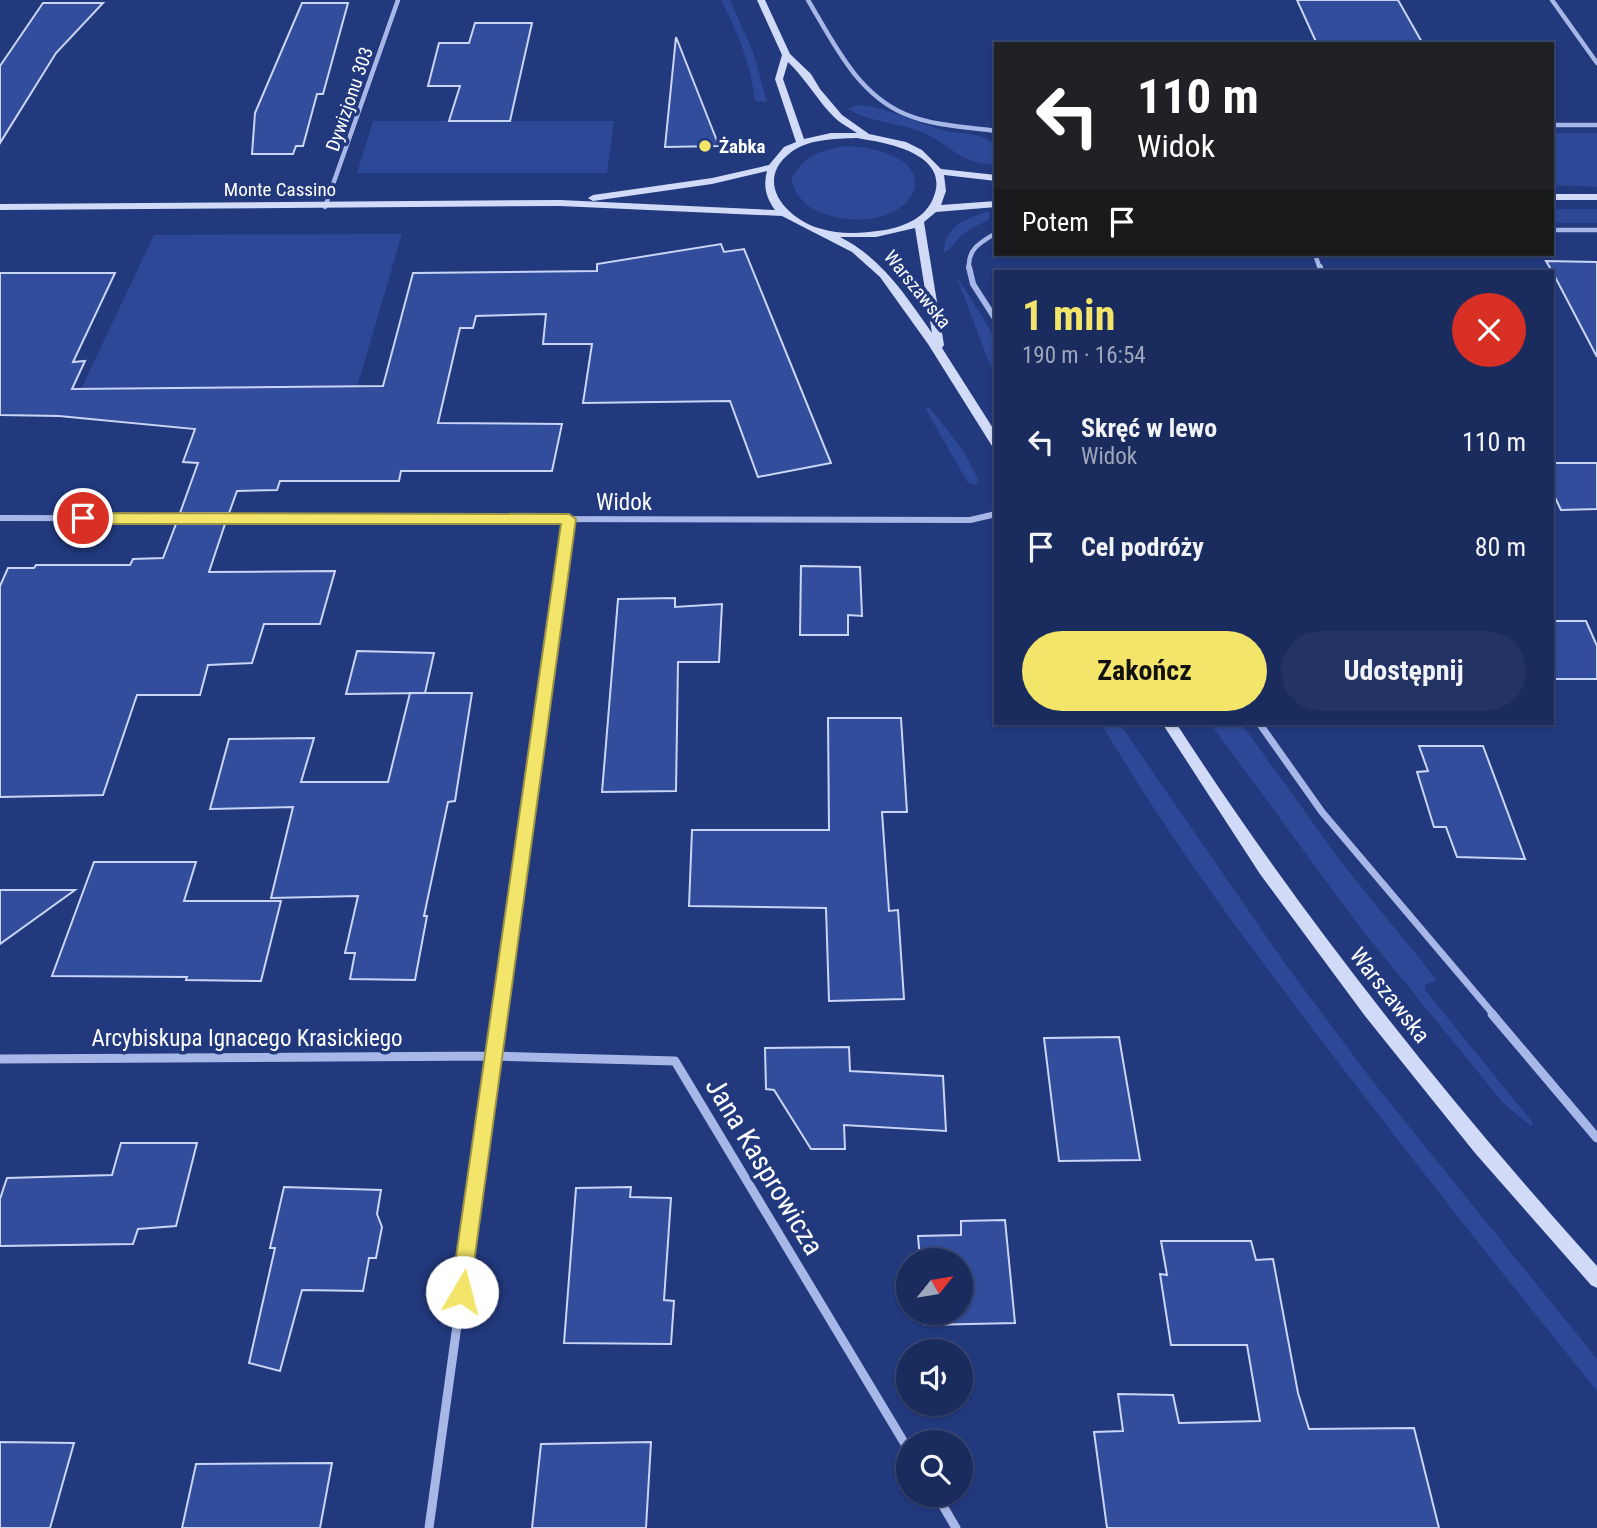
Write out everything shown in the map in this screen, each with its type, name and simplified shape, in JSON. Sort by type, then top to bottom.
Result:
[{"type":"main road","points":[[761,0],[786,55],[808,76],[839,117],[865,134]]},
{"type":"main road","points":[[786,55],[779,79],[801,144]]},
{"type":"main road","points":[[865,134],[911,147],[927,158],[938,172],[942,184],[940,197],[933,209],[919,221],[886,233],[867,236],[827,233],[803,225],[784,213],[769,191],[769,179],[774,167],[789,151],[801,144],[831,136],[865,134]]},
{"type":"main road","name":"Monte Cassino","points":[[560,203],[712,181],[774,167]]},
{"type":"main road","points":[[938,172],[994,178]]},
{"type":"main road","points":[[1554,197],[1597,198]]},
{"type":"main road","name":"Monte Cassino","points":[[0,207],[560,203],[784,213]]},
{"type":"main road","points":[[933,209],[994,204]]},
{"type":"main road","name":"Warszawska","points":[[919,221],[940,350]]},
{"type":"main road","name":"Warszawska","points":[[827,233],[863,255],[884,275],[940,350],[994,440]]},
{"type":"main road","name":"Warszawska","points":[[1170,725],[1212,792],[1297,915],[1433,1087],[1597,1279]]},
{"type":"street","name":"Dywizjonu 303","points":[[325,206],[398,0]]},
{"type":"street","points":[[808,0],[859,80],[881,99],[902,113],[940,124],[994,131]]},
{"type":"street","points":[[1552,0],[1597,63]]},
{"type":"street","points":[[1554,125],[1597,125]]},
{"type":"street","points":[[1554,230],[1597,230]]},
{"type":"street","points":[[994,234],[971,250],[966,259],[970,276],[994,317]]},
{"type":"street","name":"Widok","points":[[0,519],[970,520],[994,514]]},
{"type":"street","points":[[429,1528],[569,519]]},
{"type":"street","points":[[1260,725],[1322,812],[1597,1138]]},
{"type":"street","name":"Arcybiskupa Ignacego Krasickiego","points":[[0,1059],[494,1056]]},
{"type":"street","name":"Jana Kasprowicza","points":[[494,1056],[675,1061],[897,1430]]},
{"type":"street","points":[[944,1507],[956,1528]]},
{"type":"shaded area","points":[[721,0],[730,0],[753,52],[767,102],[755,101],[743,49]]},
{"type":"shaded area","points":[[857,105],[880,109],[940,129],[984,138],[993,144],[993,165],[965,158],[920,131],[867,118],[848,109]]},
{"type":"shaded area","points":[[373,121],[614,121],[607,173],[357,173]]},
{"type":"shaded area","points":[[1554,133],[1597,133],[1597,187],[1554,185]]},
{"type":"shaded area","points":[[847,146],[883,152],[904,163],[914,177],[913,192],[902,206],[884,216],[858,219],[827,215],[804,202],[791,179],[796,171],[814,155]]},
{"type":"shaded area","points":[[1554,209],[1597,209],[1597,223],[1554,223]]},
{"type":"shaded area","points":[[990,213],[989,219],[965,233],[944,252],[948,236],[958,224]]},
{"type":"shaded area","points":[[402,234],[357,387],[81,389],[154,235]]},
{"type":"shaded area","points":[[956,275],[994,336],[994,371]]},
{"type":"shaded area","points":[[929,407],[963,450],[978,479],[976,485],[968,483],[925,408]]},
{"type":"shaded area","points":[[1102,725],[1120,725],[1286,965],[1374,1083],[1597,1359],[1597,1391],[1358,1089],[1208,887]]},
{"type":"shaded area","points":[[1211,725],[1242,725],[1345,867],[1437,980],[1425,985],[1425,990],[1533,1123],[1531,1126],[1504,1104],[1359,926]]},
{"type":"building","points":[[1297,0],[1398,0],[1422,42],[1316,42]]},
{"type":"building","points":[[43,3],[103,3],[56,53],[0,143],[0,66]]},
{"type":"building","points":[[302,3],[348,3],[323,94],[317,94],[303,146],[296,146],[293,154],[252,154],[255,113]]},
{"type":"building","points":[[475,23],[532,23],[510,121],[449,121],[460,86],[428,86],[439,43],[469,43]]},
{"type":"building","points":[[676,37],[719,146],[665,147]]},
{"type":"building","points":[[721,244],[724,252],[744,249],[831,463],[758,477],[730,401],[583,403],[592,344],[543,344],[546,314],[476,316],[473,328],[460,328],[438,423],[562,424],[552,471],[401,471],[399,481],[280,481],[277,490],[237,491],[229,513],[180,513],[198,463],[183,462],[195,429],[59,416],[0,415],[0,273],[115,273],[73,362],[85,361],[72,389],[383,386],[413,273],[597,271],[597,264]]},
{"type":"building","points":[[1546,261],[1597,262],[1597,357],[1554,275],[1554,270]]},
{"type":"building","points":[[1554,463],[1597,463],[1597,509],[1561,510],[1554,495]]},
{"type":"building","points":[[176,524],[225,524],[209,572],[335,571],[320,624],[264,624],[252,663],[208,665],[200,695],[137,695],[103,795],[0,797],[0,586],[8,568],[34,568],[36,565],[130,565],[133,559],[163,558]]},
{"type":"building","points":[[801,566],[860,567],[862,616],[848,615],[848,635],[800,635]]},
{"type":"building","points":[[675,598],[675,607],[722,604],[719,662],[678,662],[676,791],[602,792],[618,599]]},
{"type":"building","points":[[1554,621],[1586,621],[1597,646],[1597,679],[1554,679]]},
{"type":"building","points":[[357,651],[434,653],[425,693],[346,694]]},
{"type":"building","points":[[410,693],[472,693],[455,801],[448,802],[424,916],[427,916],[415,980],[350,979],[355,953],[345,953],[358,896],[271,898],[293,807],[210,809],[229,739],[314,738],[301,782],[388,782]]},
{"type":"building","points":[[828,718],[901,718],[907,812],[882,812],[889,911],[898,910],[904,999],[829,1001],[826,908],[689,906],[692,830],[829,830]]},
{"type":"building","points":[[1419,746],[1483,746],[1525,859],[1457,857],[1446,827],[1434,827],[1417,772],[1428,771]]},
{"type":"building","points":[[94,862],[196,862],[184,901],[281,901],[261,981],[186,980],[187,977],[52,976]]},
{"type":"building","points":[[0,890],[75,890],[0,944]]},
{"type":"building","points":[[1119,1037],[1140,1160],[1059,1161],[1044,1038]]},
{"type":"building","points":[[849,1047],[850,1071],[943,1076],[946,1131],[844,1125],[845,1149],[811,1149],[774,1090],[766,1089],[765,1048]]},
{"type":"building","points":[[121,1143],[197,1143],[176,1226],[138,1229],[133,1244],[0,1246],[0,1199],[7,1178],[112,1175]]},
{"type":"building","points":[[284,1187],[381,1190],[377,1214],[382,1227],[376,1258],[369,1258],[363,1291],[302,1290],[280,1371],[249,1363],[275,1248],[270,1248]]},
{"type":"building","points":[[631,1187],[630,1197],[671,1198],[664,1300],[674,1301],[671,1344],[564,1343],[576,1188]]},
{"type":"building","points":[[1005,1220],[1015,1323],[973,1324],[973,1248],[919,1248],[918,1236],[961,1235],[961,1221]]},
{"type":"building","points":[[1161,1241],[1251,1241],[1256,1260],[1273,1259],[1298,1393],[1309,1429],[1414,1428],[1439,1528],[1107,1528],[1094,1432],[1123,1431],[1118,1394],[1173,1395],[1179,1423],[1260,1421],[1247,1345],[1171,1345],[1160,1274],[1167,1275]]},
{"type":"building","points":[[0,1442],[74,1443],[50,1528],[0,1528]]},
{"type":"building","points":[[651,1442],[646,1528],[532,1528],[541,1444]]},
{"type":"building","points":[[332,1463],[320,1528],[182,1528],[196,1464]]},
{"type":"place","name":"Żabka","points":[[705,146]]},
{"type":"route","points":[[83,518],[569,519],[462,1292]]}]
